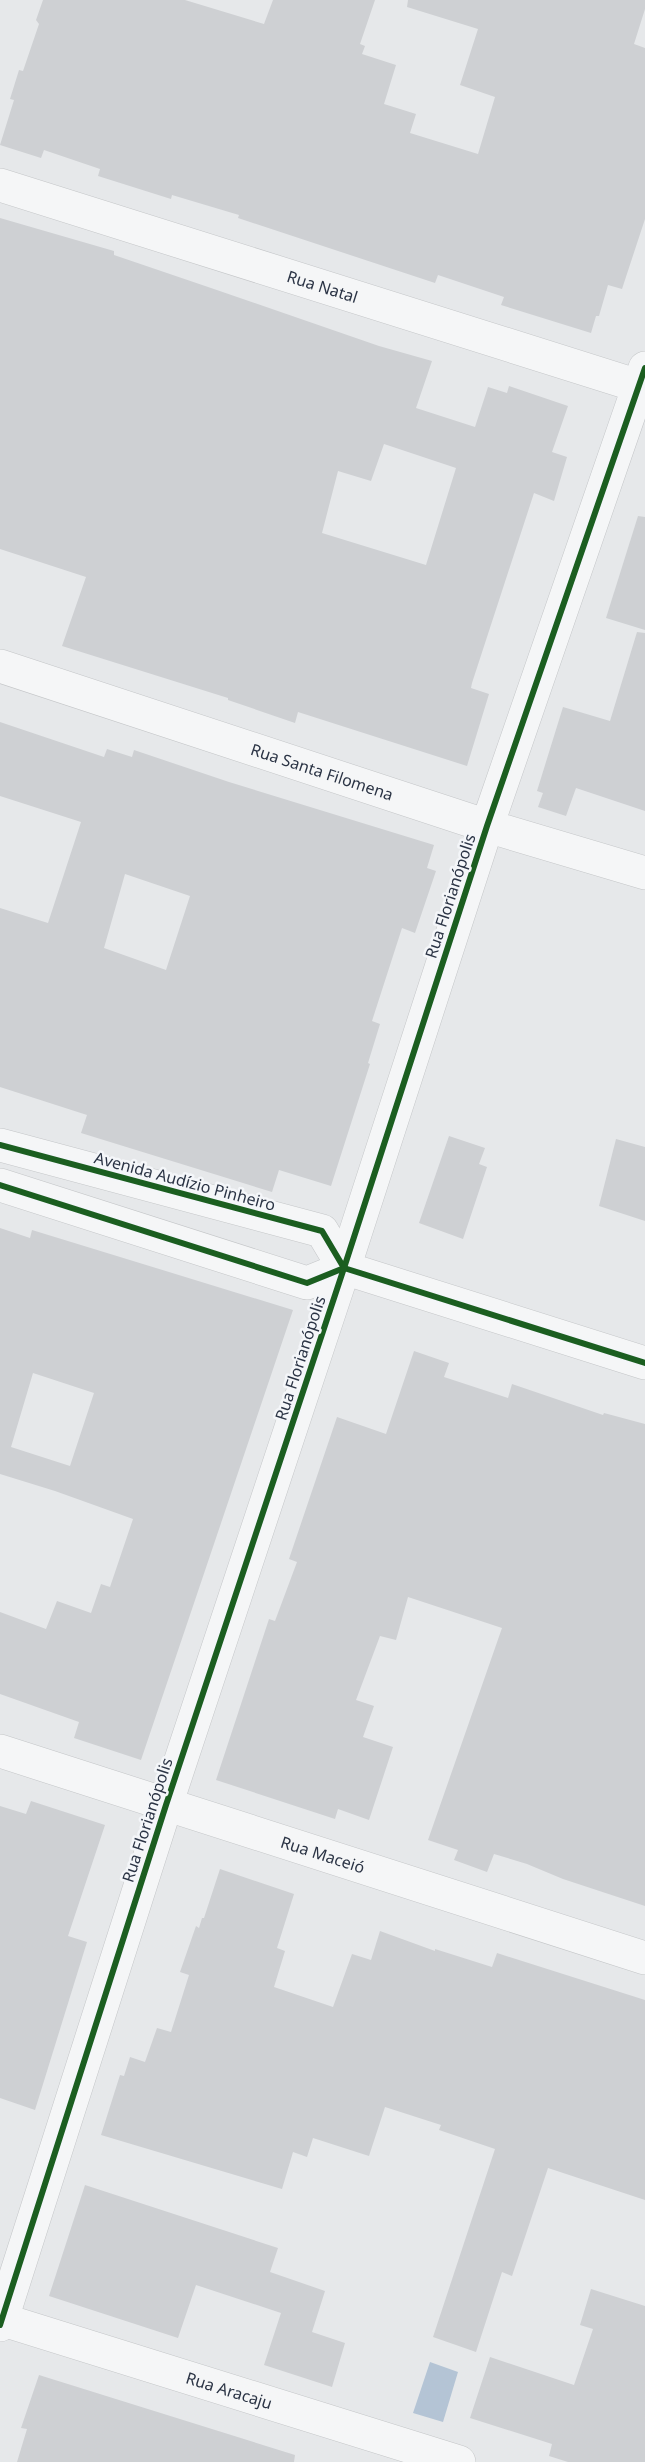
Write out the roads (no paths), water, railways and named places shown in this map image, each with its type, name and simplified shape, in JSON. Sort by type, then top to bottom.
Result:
[{"type":"street","name":"Rua Natal","points":[[0,185],[643,381]]},
{"type":"street","name":"Rua Florianópolis","points":[[0,2321],[166,1805],[344,1268],[487,826],[643,381]]},
{"type":"street","name":"Rua Santa Filomena","points":[[0,666],[487,826],[645,873]]},
{"type":"street","name":"Avenida Audízio Pinheiro","points":[[2,1153],[322,1231],[344,1268]]},
{"type":"street","points":[[0,1185],[307,1283],[344,1268],[645,1363]]},
{"type":"street","name":"Rua Maceió","points":[[0,1751],[645,1958]]},
{"type":"street","name":"Rua Aracaju","points":[[0,2321],[459,2462]]},
{"type":"water","points":[[430,2362],[458,2372],[443,2422],[413,2413]]}]
